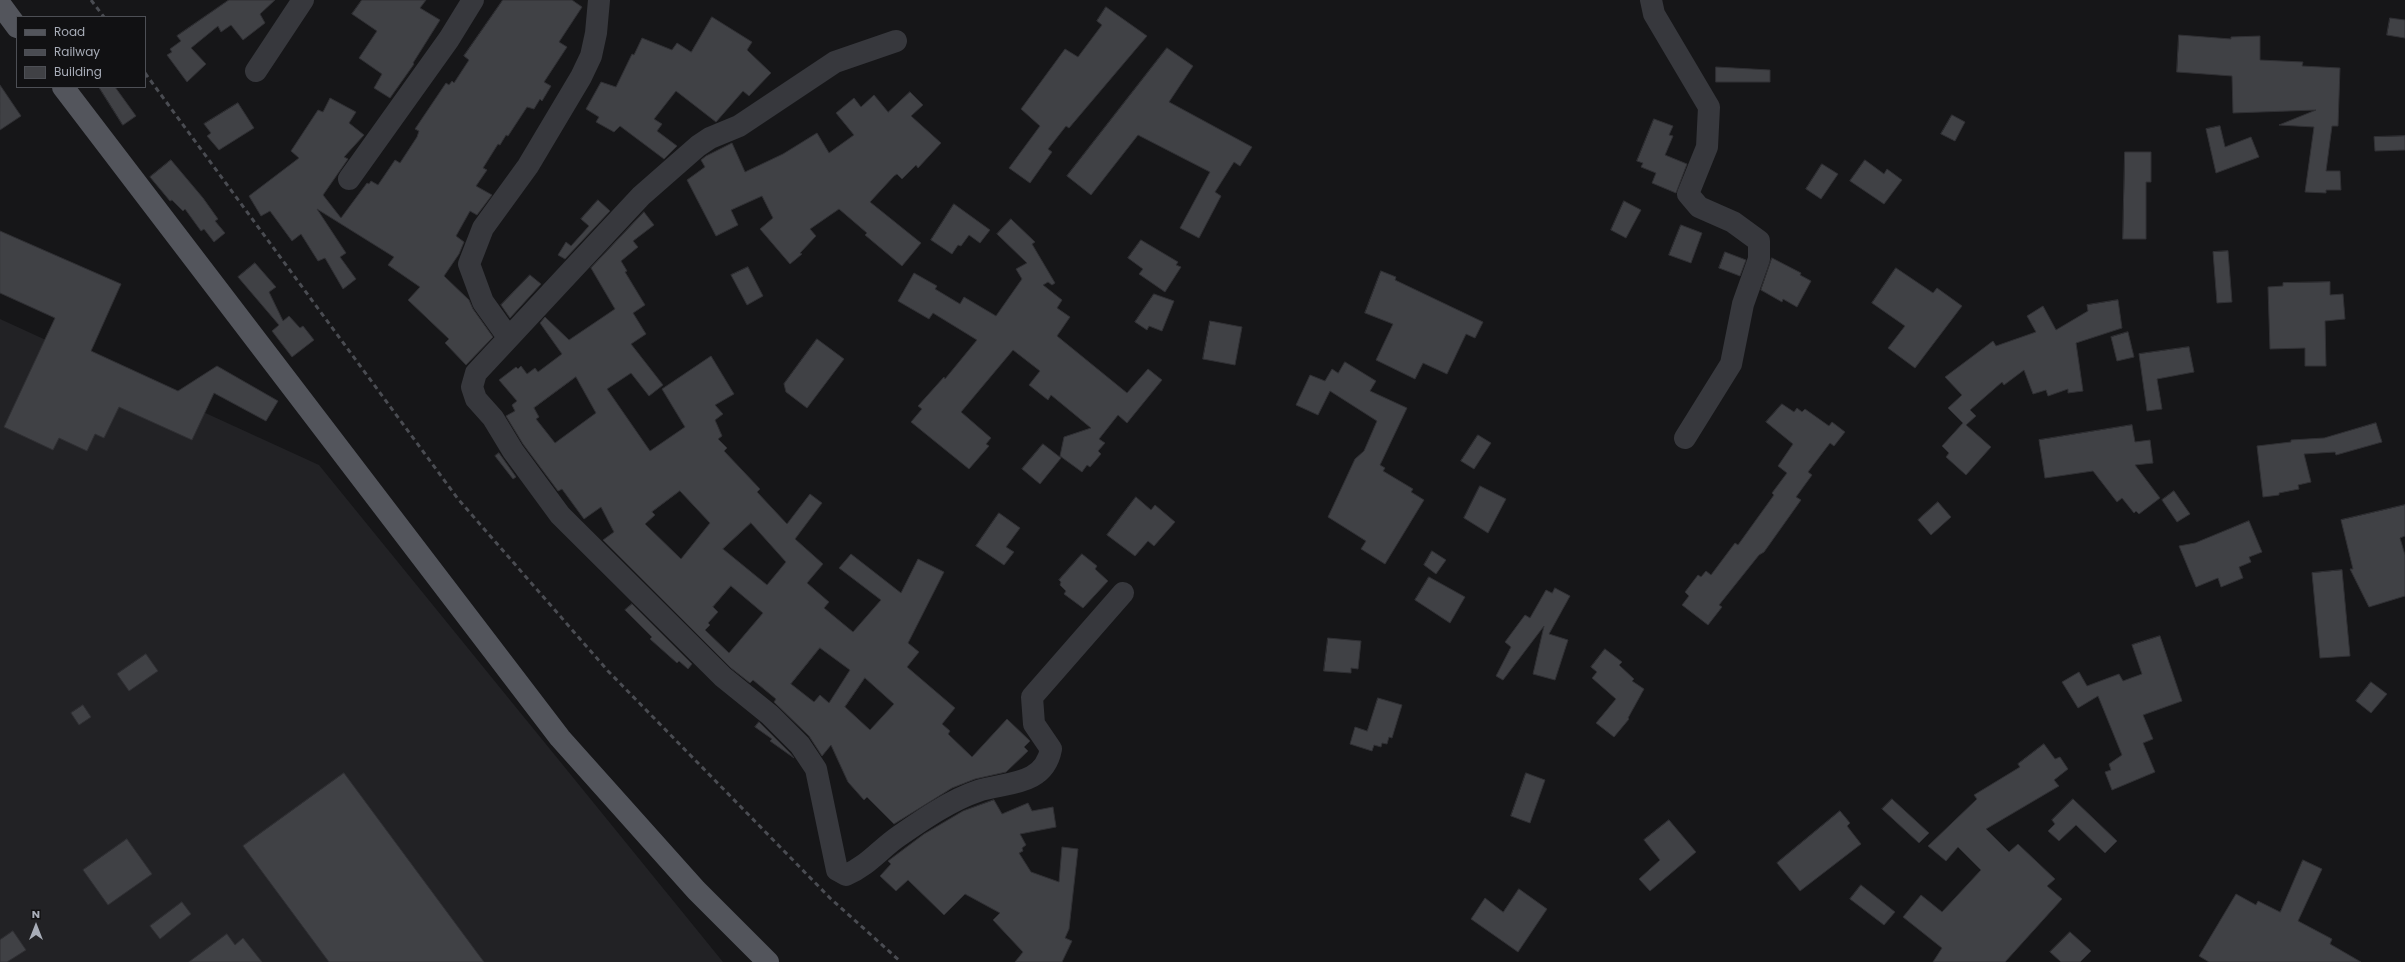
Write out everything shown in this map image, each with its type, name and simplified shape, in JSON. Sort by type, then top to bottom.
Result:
[{"type":"main road","points":[[0,4],[16,26]]},
{"type":"main road","points":[[64,88],[560,738],[696,890],[768,962]]},
{"type":"street","points":[[256,71],[303,0]]},
{"type":"street","points":[[349,179],[449,40],[473,0]]},
{"type":"street","points":[[508,337],[483,302],[469,264],[483,228],[528,166],[581,77],[591,56],[596,33],[599,0]]},
{"type":"street","points":[[1651,0],[1654,14],[1709,107],[1707,147],[1688,194],[1699,207],[1733,222],[1759,241],[1759,259],[1743,304],[1731,364],[1686,438]]},
{"type":"street","points":[[896,41],[835,62],[739,126],[710,138],[698,146],[640,196],[476,373],[472,387],[476,399],[493,418],[512,451],[560,515],[723,677],[770,715],[800,745],[816,769],[837,870],[846,875],[862,868],[898,836],[950,805],[978,791],[1014,784],[1038,774],[1049,761],[1051,749],[1034,724],[1032,697],[1123,593]]},
{"type":"shaded area","points":[[0,319],[319,465],[723,962],[0,962]]},
{"type":"building","points":[[229,0],[275,0],[260,14],[265,23],[243,40],[231,25],[221,32],[218,26],[191,48],[206,64],[187,82],[167,55],[172,52],[170,49],[181,41],[177,36]]},
{"type":"building","points":[[362,0],[426,0],[420,8],[440,20],[413,63],[414,64],[390,98],[374,88],[382,74],[359,58],[377,31],[352,14]]},
{"type":"building","points":[[503,0],[572,0],[582,7],[559,42],[567,47],[544,82],[551,86],[542,101],[540,99],[534,109],[527,107],[508,136],[506,135],[500,145],[498,144],[483,168],[487,170],[476,186],[492,195],[477,215],[470,211],[456,236],[464,242],[459,254],[444,276],[469,300],[473,309],[493,337],[466,365],[445,343],[449,339],[408,300],[420,287],[388,265],[394,257],[317,209],[346,253],[340,257],[356,279],[343,289],[325,258],[318,261],[301,234],[292,241],[270,211],[261,216],[249,196],[299,158],[291,151],[318,110],[323,112],[330,98],[356,112],[349,123],[364,135],[344,157],[348,159],[323,195],[341,218],[367,183],[369,184],[371,181],[378,185],[395,160],[400,163],[417,137],[419,131],[415,129],[446,83],[449,85],[452,81],[454,83],[469,60],[464,56]]},
{"type":"building","points":[[1106,7],[1147,36],[1069,128],[1066,126],[1048,149],[1052,152],[1030,183],[1009,168],[1040,126],[1021,109],[1065,49],[1078,57],[1102,25],[1097,21]]},
{"type":"building","points":[[712,17],[752,42],[747,50],[771,73],[749,96],[743,91],[716,122],[676,91],[654,119],[662,124],[657,131],[677,146],[664,159],[620,126],[614,132],[596,122],[599,117],[586,109],[601,82],[616,87],[632,54],[634,55],[642,38],[672,50],[677,43],[691,52]]},
{"type":"building","points":[[2390,18],[2405,20],[2405,38],[2387,35]]},
{"type":"building","points":[[2179,35],[2231,39],[2231,37],[2260,36],[2260,60],[2303,62],[2302,66],[2340,68],[2338,126],[2332,126],[2326,171],[2340,171],[2341,190],[2326,190],[2326,193],[2305,192],[2314,127],[2279,125],[2316,110],[2233,113],[2232,76],[2177,72]]},
{"type":"building","points":[[1167,48],[1193,66],[1169,102],[1252,147],[1240,166],[1234,162],[1215,192],[1221,196],[1199,238],[1180,228],[1210,172],[1138,135],[1091,195],[1067,176]]},
{"type":"building","points":[[1716,67],[1770,70],[1770,82],[1716,82]]},
{"type":"building","points":[[0,85],[21,116],[0,130]]},
{"type":"building","points":[[100,88],[116,88],[136,116],[123,125]]},
{"type":"building","points":[[910,92],[923,105],[911,116],[941,143],[918,168],[916,165],[902,179],[897,174],[894,176],[870,202],[921,243],[902,266],[865,235],[867,233],[839,209],[810,229],[816,236],[800,253],[802,254],[790,264],[760,229],[773,218],[762,196],[731,210],[738,225],[716,236],[687,180],[705,167],[701,160],[706,156],[732,143],[745,172],[783,154],[817,133],[829,153],[854,135],[836,113],[854,98],[861,107],[874,95],[888,112]]},
{"type":"building","points":[[238,103],[254,128],[219,150],[207,136],[211,133],[204,124]]},
{"type":"building","points":[[1952,115],[1965,122],[1955,141],[1941,134]]},
{"type":"building","points":[[1654,119],[1673,126],[1669,135],[1673,136],[1665,155],[1687,164],[1676,193],[1652,183],[1656,173],[1641,167],[1643,163],[1637,161]]},
{"type":"building","points":[[2220,126],[2225,147],[2251,137],[2259,157],[2216,173],[2206,129]]},
{"type":"building","points":[[2405,136],[2405,150],[2375,151],[2374,137]]},
{"type":"building","points":[[2125,152],[2151,152],[2151,182],[2146,182],[2146,239],[2123,239]]},
{"type":"building","points":[[171,160],[203,198],[218,219],[215,221],[225,233],[214,242],[204,229],[201,231],[185,209],[183,211],[172,200],[170,201],[150,177]]},
{"type":"building","points":[[1865,160],[1884,174],[1887,169],[1902,180],[1884,204],[1850,181]]},
{"type":"building","points":[[1822,164],[1838,174],[1821,199],[1806,189]]},
{"type":"building","points":[[598,200],[610,211],[565,259],[558,255],[566,242],[571,246],[589,226],[581,219]]},
{"type":"building","points":[[1624,201],[1641,210],[1626,238],[1611,230]]},
{"type":"building","points":[[954,204],[990,230],[980,243],[969,235],[961,246],[958,245],[952,254],[931,240]]},
{"type":"building","points":[[644,212],[654,225],[633,241],[638,247],[621,261],[627,271],[625,272],[645,305],[633,313],[646,334],[631,344],[663,385],[649,396],[631,373],[607,389],[650,451],[685,427],[662,389],[711,356],[734,394],[715,405],[723,414],[715,420],[722,436],[718,439],[727,448],[724,451],[760,489],[757,492],[787,524],[810,494],[822,503],[795,539],[823,564],[807,583],[829,602],[824,608],[853,632],[881,600],[839,568],[851,554],[901,593],[918,559],[944,572],[908,643],[919,652],[907,667],[955,708],[942,724],[950,731],[948,734],[972,757],[1007,719],[1030,741],[1024,747],[1028,751],[1006,772],[975,779],[952,788],[894,824],[867,797],[864,800],[848,782],[831,745],[822,756],[809,736],[774,702],[776,699],[753,680],[750,683],[731,668],[603,540],[614,532],[601,507],[584,519],[562,489],[558,491],[523,444],[506,416],[515,411],[512,405],[517,401],[499,380],[516,367],[518,369],[521,366],[527,374],[535,368],[538,372],[562,354],[540,323],[545,317],[569,340],[615,309],[591,268]],"holes":[[[576,377],[596,413],[555,443],[536,419],[539,417],[534,408]],[[680,491],[710,523],[681,559],[645,524],[655,515],[652,512]],[[751,523],[786,562],[767,585],[723,549]],[[731,586],[763,613],[729,653],[705,630],[710,625],[708,623],[718,612],[713,607]],[[820,648],[850,670],[829,703],[820,695],[814,702],[791,684]],[[865,678],[894,704],[870,730],[845,707]]]},
{"type":"building","points":[[1011,219],[1035,242],[1032,244],[1055,283],[1052,285],[1048,282],[1043,285],[1062,300],[1057,308],[1070,317],[1057,336],[1127,393],[1148,369],[1162,380],[1127,423],[1118,415],[1099,439],[1105,443],[1098,451],[1101,454],[1090,467],[1087,465],[1082,472],[1060,456],[1064,437],[1091,428],[1051,395],[1048,400],[1029,385],[1040,371],[1013,350],[961,412],[991,438],[986,444],[989,446],[969,469],[911,422],[922,409],[918,406],[944,377],[945,379],[977,340],[933,313],[929,319],[898,301],[914,273],[937,286],[935,289],[960,304],[964,297],[996,316],[1022,279],[1016,269],[1027,263],[997,234]]},
{"type":"building","points":[[1681,225],[1702,233],[1691,263],[1669,255]]},
{"type":"building","points":[[0,231],[121,284],[91,351],[178,391],[217,366],[278,401],[266,421],[214,393],[192,440],[119,407],[104,438],[95,434],[87,451],[59,438],[53,450],[4,427],[55,318],[0,293]]},
{"type":"building","points":[[1141,240],[1178,262],[1176,265],[1181,267],[1165,292],[1139,274],[1143,269],[1128,258]]},
{"type":"building","points":[[2228,251],[2232,302],[2217,303],[2213,252]]},
{"type":"building","points":[[1725,252],[1746,260],[1740,276],[1719,268]]},
{"type":"building","points":[[1772,258],[1801,273],[1800,275],[1811,281],[1797,307],[1783,299],[1782,302],[1761,290]]},
{"type":"building","points":[[255,263],[276,287],[269,292],[283,321],[289,316],[300,328],[303,326],[314,340],[292,357],[272,331],[279,325],[238,277]]},
{"type":"building","points":[[748,267],[763,296],[747,305],[731,275]]},
{"type":"building","points":[[1896,268],[1933,293],[1937,288],[1962,306],[1915,368],[1888,348],[1905,326],[1872,303]]},
{"type":"building","points":[[1381,271],[1396,277],[1395,280],[1483,322],[1475,338],[1466,334],[1447,374],[1423,363],[1415,379],[1376,360],[1393,324],[1365,313]]},
{"type":"building","points":[[530,275],[541,284],[510,318],[501,305]]},
{"type":"building","points":[[2330,282],[2330,295],[2343,294],[2345,319],[2325,321],[2326,366],[2305,366],[2305,348],[2270,349],[2268,287],[2283,286],[2283,283]]},
{"type":"building","points":[[1154,294],[1174,301],[1162,331],[1149,326],[1147,330],[1135,322]]},
{"type":"building","points":[[2118,300],[2122,328],[2076,343],[2083,391],[2068,393],[2068,389],[2048,396],[2046,390],[2033,394],[2024,370],[2004,385],[2002,382],[1970,410],[1976,416],[1966,425],[1991,447],[1966,475],[1946,457],[1949,453],[1942,446],[1963,423],[1948,408],[1962,395],[1945,377],[1993,341],[1996,346],[2036,332],[2027,316],[2043,306],[2056,330],[2088,311],[2087,305]]},
{"type":"building","points":[[1210,321],[1242,327],[1235,365],[1203,359]]},
{"type":"building","points":[[2128,332],[2134,357],[2117,361],[2111,337]]},
{"type":"building","points":[[817,339],[844,359],[807,408],[786,392],[784,384]]},
{"type":"building","points":[[2189,347],[2194,372],[2157,379],[2162,409],[2147,411],[2139,354]]},
{"type":"building","points":[[1345,362],[1376,381],[1370,391],[1407,408],[1380,465],[1385,468],[1383,471],[1413,489],[1411,492],[1424,500],[1385,564],[1361,549],[1366,541],[1328,517],[1355,459],[1364,451],[1377,421],[1330,391],[1318,415],[1296,405],[1310,375],[1325,381],[1332,369],[1338,373]]},
{"type":"building","points":[[1782,404],[1794,412],[1797,408],[1802,412],[1805,409],[1829,426],[1832,422],[1845,432],[1834,446],[1830,443],[1808,472],[1812,475],[1796,497],[1801,500],[1764,552],[1759,555],[1719,605],[1722,607],[1708,625],[1682,605],[1689,596],[1685,592],[1698,575],[1701,577],[1706,571],[1711,575],[1735,543],[1738,545],[1774,495],[1772,493],[1787,473],[1778,466],[1793,444],[1766,422]]},
{"type":"building","points":[[2376,423],[2382,442],[2336,455],[2335,452],[2304,454],[2311,482],[2298,485],[2299,489],[2279,493],[2279,495],[2263,497],[2257,446],[2291,442],[2291,440],[2324,438]]},
{"type":"building","points":[[2132,425],[2135,442],[2150,440],[2153,463],[2135,465],[2160,498],[2139,514],[2136,511],[2134,513],[2122,498],[2117,502],[2093,471],[2045,478],[2039,440]]},
{"type":"building","points":[[1478,435],[1491,443],[1474,469],[1461,461]]},
{"type":"building","points":[[1043,444],[1061,458],[1040,484],[1022,469]]},
{"type":"building","points":[[499,453],[516,477],[513,479],[495,456]]},
{"type":"building","points":[[1480,486],[1506,499],[1488,533],[1464,518]]},
{"type":"building","points":[[2174,491],[2190,514],[2177,522],[2162,500]]},
{"type":"building","points":[[1136,497],[1151,510],[1155,505],[1175,522],[1154,546],[1148,541],[1135,556],[1107,535]]},
{"type":"building","points":[[1938,502],[1951,517],[1931,535],[1918,520]]},
{"type":"building","points":[[2405,505],[2405,536],[2400,538],[2405,555],[2405,596],[2369,607],[2350,569],[2353,569],[2341,520]]},
{"type":"building","points":[[999,513],[1020,528],[1006,547],[1014,552],[1004,565],[976,546]]},
{"type":"building","points":[[2249,521],[2262,552],[2249,557],[2251,562],[2239,567],[2243,578],[2221,587],[2218,578],[2196,587],[2179,546],[2195,543]]},
{"type":"building","points":[[1432,551],[1446,560],[1436,574],[1424,565]]},
{"type":"building","points":[[1082,554],[1097,566],[1095,569],[1108,581],[1083,608],[1064,594],[1066,591],[1060,585],[1061,582],[1059,580]]},
{"type":"building","points":[[2342,570],[2350,656],[2320,658],[2312,573]]},
{"type":"building","points":[[1429,577],[1465,597],[1450,623],[1415,600]]},
{"type":"building","points":[[1555,588],[1570,596],[1549,634],[1568,640],[1555,680],[1533,674],[1544,626],[1503,680],[1496,676],[1511,647],[1505,642],[1525,615],[1530,618],[1546,590],[1552,593]]},
{"type":"building","points":[[632,604],[692,664],[688,669],[679,661],[677,663],[650,639],[652,637],[625,610]]},
{"type":"building","points":[[2160,636],[2182,701],[2143,715],[2153,739],[2143,743],[2155,772],[2112,790],[2105,772],[2111,770],[2109,764],[2122,755],[2098,696],[2078,708],[2062,682],[2079,672],[2087,686],[2119,674],[2123,681],[2142,674],[2132,645]]},
{"type":"building","points":[[1328,638],[1361,641],[1358,669],[1351,668],[1351,673],[1324,671]]},
{"type":"building","points":[[1605,649],[1622,662],[1619,665],[1634,679],[1632,681],[1644,689],[1628,718],[1629,719],[1614,737],[1596,723],[1616,699],[1592,678],[1597,672],[1591,667]]},
{"type":"building","points":[[146,654],[158,671],[129,691],[117,674]]},
{"type":"building","points":[[2371,682],[2387,694],[2371,713],[2356,701]]},
{"type":"building","points":[[1378,698],[1402,705],[1392,738],[1389,737],[1387,744],[1382,743],[1381,747],[1374,745],[1372,751],[1350,744],[1355,727],[1367,731]]},
{"type":"building","points":[[83,705],[91,717],[79,725],[71,713]]},
{"type":"building","points":[[759,722],[794,758],[770,741],[772,739],[755,727]]},
{"type":"building","points":[[2044,744],[2055,759],[2060,757],[2068,769],[2054,780],[2059,786],[1986,829],[2009,852],[2018,844],[2055,879],[2047,886],[2062,899],[2005,962],[1933,962],[1942,948],[1903,917],[1921,895],[1942,912],[1981,870],[1958,847],[1946,861],[1928,846],[1977,799],[1974,795],[2020,767],[2018,764]]},
{"type":"building","points":[[344,773],[484,962],[329,962],[243,846]]},
{"type":"building","points":[[1526,773],[1545,780],[1530,823],[1511,816]]},
{"type":"building","points":[[1892,799],[1929,833],[1919,843],[1882,809]]},
{"type":"building","points":[[2073,799],[2117,841],[2105,853],[2076,825],[2059,841],[2048,831],[2055,824],[2052,820]]},
{"type":"building","points":[[994,800],[1002,814],[1028,803],[1032,811],[1053,807],[1056,827],[1020,834],[1026,845],[1022,848],[1023,851],[1019,853],[1031,872],[1059,882],[1062,847],[1078,849],[1069,929],[1065,938],[1072,941],[1062,962],[1015,962],[1023,952],[993,920],[1000,913],[965,894],[944,915],[908,880],[896,891],[880,876],[891,864],[888,861],[924,834],[963,811]]},
{"type":"building","points":[[1840,811],[1850,823],[1847,826],[1861,844],[1800,891],[1777,863]]},
{"type":"building","points":[[1669,820],[1696,852],[1650,891],[1639,879],[1660,860],[1644,840]]},
{"type":"building","points":[[127,839],[152,874],[108,905],[83,870]]},
{"type":"building","points":[[2303,860],[2322,869],[2298,921],[2332,939],[2330,944],[2361,962],[2209,962],[2199,956],[2236,894],[2256,905],[2258,901],[2280,912]]},
{"type":"building","points":[[1861,885],[1895,912],[1884,925],[1850,899]]},
{"type":"building","points":[[1519,889],[1547,909],[1518,952],[1471,919],[1485,898],[1503,912]]},
{"type":"building","points":[[182,902],[191,914],[160,939],[150,926]]},
{"type":"building","points":[[13,931],[26,950],[7,962],[0,962],[0,940]]},
{"type":"building","points":[[2070,932],[2091,951],[2080,962],[2061,962],[2050,952]]},
{"type":"building","points":[[227,934],[235,945],[243,938],[262,962],[189,962]]},
{"type":"railway","points":[[91,0],[103,16]]},
{"type":"railway","points":[[146,74],[458,499],[608,671],[830,898],[901,962]]}]
